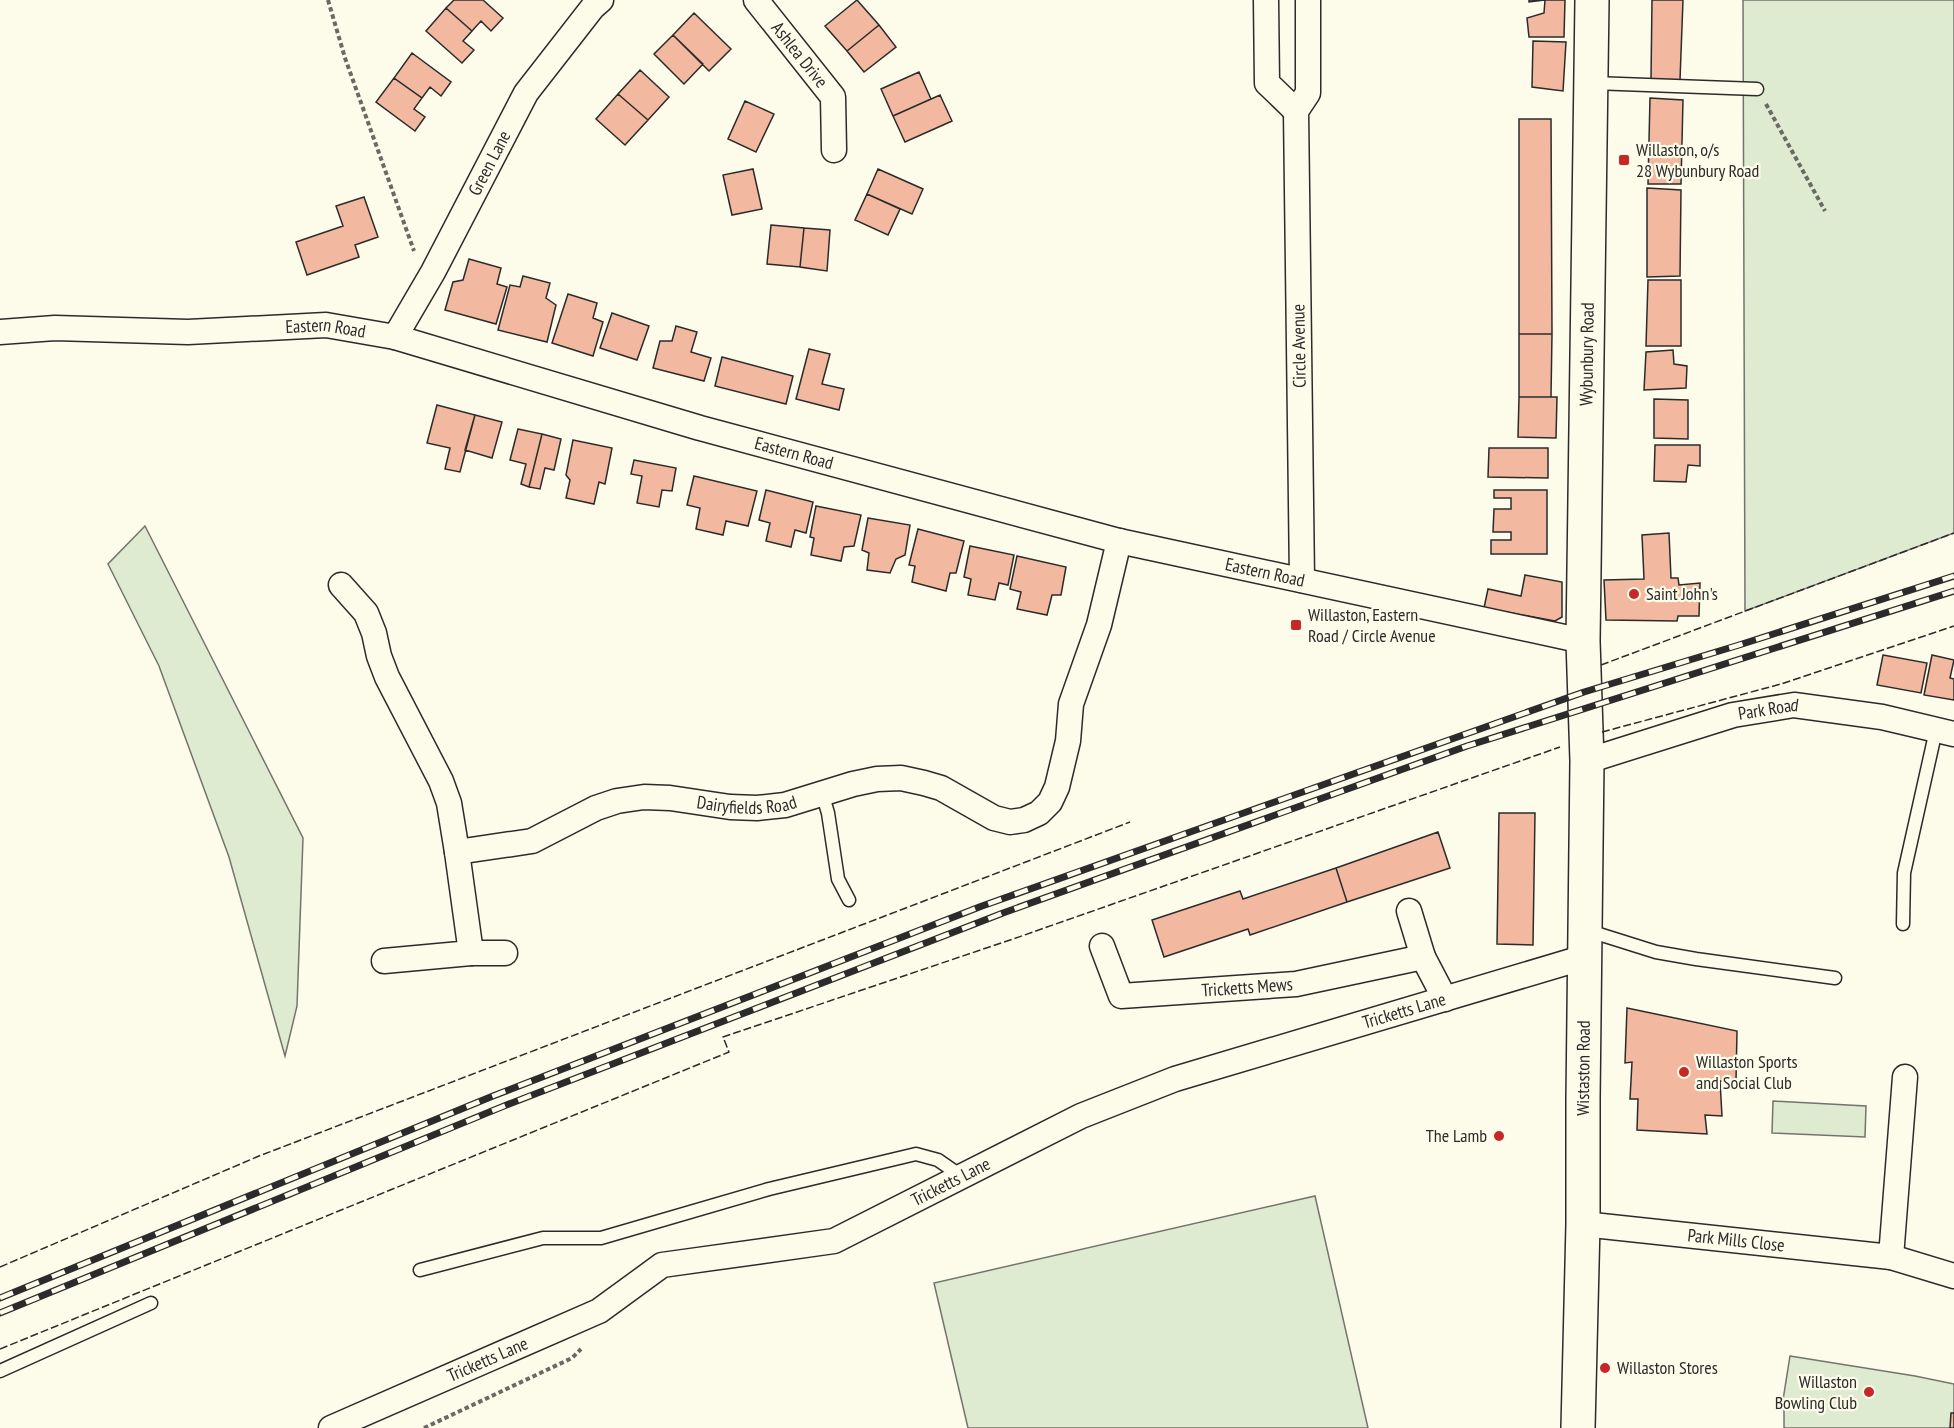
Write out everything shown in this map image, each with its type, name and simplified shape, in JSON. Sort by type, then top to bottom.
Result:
[{"type":"street","name":"Green Lane","points":[[395,337],[433,272],[526,93],[593,7],[601,0]]},
{"type":"street","name":"Ashlea Drive","points":[[756,0],[833,97],[834,150]]},
{"type":"street","points":[[1266,0],[1267,83],[1296,111]]},
{"type":"street","name":"Circle Avenue","points":[[1302,580],[1296,111],[1308,93],[1308,0]]},
{"type":"street","name":"Wybunbury Road","points":[[1584,709],[1592,0]]},
{"type":"street","name":"Eastern Road","points":[[0,332],[55,328],[188,332],[326,324],[395,337],[700,428],[1119,541],[1583,641]]},
{"type":"street","name":"Dairyfields Road","points":[[457,852],[532,841],[596,808],[644,796],[730,807],[757,808],[785,805],[877,779],[901,778],[942,788],[994,818],[1010,822],[1024,820],[1039,813],[1050,802],[1058,788],[1068,741],[1071,704],[1099,625],[1119,541]]},
{"type":"street","points":[[341,585],[366,613],[387,677],[441,781],[449,804],[471,953]]},
{"type":"street","name":"Park Road","points":[[1587,761],[1733,715],[1794,705],[1882,717],[1945,732]]},
{"type":"street","name":"Wistaston Road","points":[[1578,1428],[1583,1224],[1587,761],[1584,709]]},
{"type":"street","points":[[1410,911],[1423,957],[1445,999]]},
{"type":"street","name":"Tricketts Lane","points":[[331,1428],[599,1311],[662,1265],[834,1241],[1081,1116],[1175,1079],[1445,999],[1585,943]]},
{"type":"street","name":"Tricketts Mews","points":[[1102,946],[1121,996],[1296,984],[1423,957]]},
{"type":"street","points":[[384,961],[471,953],[505,953]]},
{"type":"street","points":[[1891,1257],[1905,1077]]},
{"type":"street","name":"Park Mills Close","points":[[1583,1224],[1891,1257],[1954,1276]]},
{"type":"lane","points":[[1592,83],[1757,89]]},
{"type":"lane","points":[[1903,924],[1904,873],[1945,732]]},
{"type":"lane","points":[[822,793],[828,813],[838,879],[849,900]]},
{"type":"lane","points":[[1585,943],[1835,978]]},
{"type":"lane","points":[[420,1270],[543,1238],[601,1238],[768,1189],[916,1154],[938,1160],[961,1176]]},
{"type":"lane","points":[[0,1371],[151,1303]]},
{"type":"path","points":[[328,0],[345,58],[418,265],[433,272]]},
{"type":"path","points":[[1757,89],[1825,211]]},
{"type":"path","points":[[424,1428],[572,1358],[599,1326],[599,1311]]},
{"type":"green space","points":[[1743,0],[1954,0],[1954,533],[1745,611]]},
{"type":"green space","points":[[145,526],[303,838],[297,1006],[285,1056],[229,857],[159,666],[108,564]]},
{"type":"green space","points":[[1773,1101],[1866,1106],[1865,1137],[1772,1133]]},
{"type":"green space","points":[[1315,1196],[1368,1428],[968,1428],[934,1283]]},
{"type":"green space","name":"Willaston Bowling Club","points":[[1790,1356],[1954,1384],[1954,1428],[1784,1428],[1783,1400]]},
{"type":"building","points":[[454,0],[483,0],[503,18],[491,31],[481,21],[472,31],[446,8]]},
{"type":"building","points":[[857,0],[879,25],[847,51],[825,26]]},
{"type":"building","points":[[1545,0],[1565,0],[1564,37],[1529,37],[1527,18],[1544,13]]},
{"type":"building","points":[[1652,0],[1683,0],[1680,80],[1651,79]]},
{"type":"building","points":[[446,8],[472,31],[463,41],[474,50],[462,63],[426,31]]},
{"type":"building","points":[[694,13],[731,49],[709,71],[673,35]]},
{"type":"building","points":[[879,25],[896,47],[864,72],[847,51]]},
{"type":"building","points":[[673,35],[703,64],[684,84],[654,54]]},
{"type":"building","points":[[1533,41],[1566,42],[1563,91],[1532,87]]},
{"type":"building","points":[[412,53],[451,82],[441,96],[430,87],[422,98],[394,78]]},
{"type":"building","points":[[640,70],[669,97],[648,120],[618,94]]},
{"type":"building","points":[[919,72],[931,99],[893,116],[881,89]]},
{"type":"building","points":[[394,78],[422,98],[414,109],[425,117],[415,131],[376,102]]},
{"type":"building","points":[[618,94],[648,120],[625,145],[596,119]]},
{"type":"building","points":[[940,95],[952,121],[905,142],[893,116]]},
{"type":"building","points":[[1650,98],[1683,100],[1681,184],[1648,184]]},
{"type":"building","points":[[745,101],[774,114],[756,152],[728,139]]},
{"type":"building","points":[[1519,119],[1551,119],[1552,334],[1519,334]]},
{"type":"building","points":[[753,169],[762,209],[732,215],[723,175]]},
{"type":"building","points":[[878,169],[923,189],[912,214],[867,194]]},
{"type":"building","points":[[1647,188],[1681,190],[1680,276],[1647,277]]},
{"type":"building","points":[[867,194],[900,209],[888,235],[855,220]]},
{"type":"building","points":[[364,197],[378,237],[355,245],[359,257],[307,275],[296,242],[343,226],[336,206]]},
{"type":"building","points":[[771,225],[804,228],[800,267],[767,264]]},
{"type":"building","points":[[804,228],[830,230],[827,271],[800,267]]},
{"type":"building","points":[[469,259],[501,268],[497,284],[507,287],[496,324],[445,310],[453,282],[463,280]]},
{"type":"building","points":[[523,276],[550,283],[546,298],[556,305],[547,342],[498,330],[510,285],[520,287]]},
{"type":"building","points":[[1648,280],[1681,280],[1681,346],[1646,346]]},
{"type":"building","points":[[568,294],[597,303],[593,318],[603,322],[593,356],[552,343]]},
{"type":"building","points":[[612,313],[649,326],[637,360],[600,348]]},
{"type":"building","points":[[676,326],[697,332],[691,352],[711,358],[704,381],[653,368],[660,341],[672,341]]},
{"type":"building","points":[[1519,334],[1552,334],[1551,397],[1519,397]]},
{"type":"building","points":[[809,349],[830,354],[822,384],[844,389],[839,410],[796,399]]},
{"type":"building","points":[[1673,350],[1674,364],[1687,366],[1686,388],[1644,390],[1646,352]]},
{"type":"building","points":[[722,357],[793,376],[786,404],[715,386]]},
{"type":"building","points":[[1519,397],[1557,397],[1556,438],[1518,437]]},
{"type":"building","points":[[1654,399],[1688,400],[1688,439],[1654,438]]},
{"type":"building","points":[[437,405],[475,415],[460,472],[445,469],[450,448],[427,443]]},
{"type":"building","points":[[475,415],[502,422],[492,458],[465,450]]},
{"type":"building","points":[[518,429],[542,434],[529,487],[521,484],[526,464],[510,460]]},
{"type":"building","points":[[542,434],[561,439],[554,470],[545,468],[540,489],[529,487]]},
{"type":"building","points":[[573,440],[612,448],[605,484],[599,482],[594,504],[566,498],[570,480],[566,475]]},
{"type":"building","points":[[1655,445],[1700,445],[1700,466],[1688,465],[1686,482],[1654,481]]},
{"type":"building","points":[[1489,448],[1548,448],[1548,478],[1488,477]]},
{"type":"building","points":[[634,460],[676,468],[672,491],[662,490],[659,507],[637,503],[642,476],[631,474]]},
{"type":"building","points":[[694,476],[757,491],[748,526],[726,521],[723,535],[696,529],[700,508],[687,505]]},
{"type":"building","points":[[766,490],[813,502],[806,533],[795,530],[791,547],[766,541],[770,523],[759,520]]},
{"type":"building","points":[[1494,490],[1547,490],[1547,554],[1491,554],[1491,540],[1511,540],[1511,532],[1493,532],[1494,509],[1511,509],[1511,498],[1494,498]]},
{"type":"building","points":[[816,506],[861,515],[854,546],[844,547],[841,561],[811,555],[814,538],[810,537]]},
{"type":"building","points":[[868,518],[910,525],[905,555],[896,559],[890,573],[867,570],[869,553],[862,550]]},
{"type":"building","points":[[918,529],[964,541],[956,573],[950,573],[946,591],[912,582],[915,566],[909,565]]},
{"type":"building","points":[[1669,533],[1671,578],[1678,578],[1679,585],[1700,583],[1699,616],[1678,616],[1677,621],[1606,620],[1604,580],[1644,579],[1642,535]]},
{"type":"building","points":[[970,546],[1014,555],[1008,585],[999,583],[995,600],[968,595],[971,579],[964,577]]},
{"type":"building","points":[[1017,556],[1066,567],[1061,595],[1052,595],[1047,615],[1017,609],[1021,592],[1010,589]]},
{"type":"building","points":[[1525,575],[1562,582],[1562,617],[1555,621],[1484,608],[1488,589],[1521,596]]},
{"type":"building","points":[[1883,655],[1927,663],[1921,693],[1877,685]]},
{"type":"building","points":[[1932,655],[1954,660],[1950,678],[1954,679],[1954,700],[1924,695]]},
{"type":"building","points":[[1499,813],[1535,813],[1533,945],[1497,944]]},
{"type":"building","points":[[1438,832],[1450,868],[1347,902],[1336,868]]},
{"type":"building","points":[[1336,868],[1347,902],[1250,935],[1248,929],[1164,957],[1152,920],[1240,891],[1243,899]]},
{"type":"building","name":"Willaston Sports and Social Club","points":[[1627,1008],[1737,1031],[1736,1081],[1720,1081],[1722,1116],[1705,1115],[1707,1134],[1637,1130],[1638,1099],[1630,1099],[1632,1062],[1625,1063]]},
{"type":"building","points":[[1951,1413],[1954,1413],[1954,1428],[1950,1428]]},
{"type":"railway","points":[[0,1298],[493,1096],[982,906],[1584,692],[1954,576]]},
{"type":"railway","points":[[0,1313],[509,1104],[1003,913],[1467,746],[1954,591]]},
{"type":"fence","points":[[1601,665],[1954,533]]},
{"type":"fence","points":[[1602,732],[1781,684],[1954,626]]},
{"type":"fence","points":[[0,1349],[729,1052],[723,1037],[1013,939],[1560,747]]},
{"type":"fence","points":[[0,1267],[259,1156],[1130,822]]},
{"type":"place","name":"Willaston, o/s 28 Wybunbury Road","points":[[1624,160]]},
{"type":"place","name":"Saint John's","points":[[1634,594]]},
{"type":"place","name":"Willaston, Eastern Road / Circle Avenue","points":[[1296,625]]},
{"type":"place","name":"Willaston Sports and Social Club","points":[[1684,1072]]},
{"type":"place","name":"The Lamb","points":[[1499,1136]]},
{"type":"place","name":"Willaston Stores","points":[[1605,1368]]},
{"type":"place","name":"Willaston Bowling Club","points":[[1869,1392]]}]
